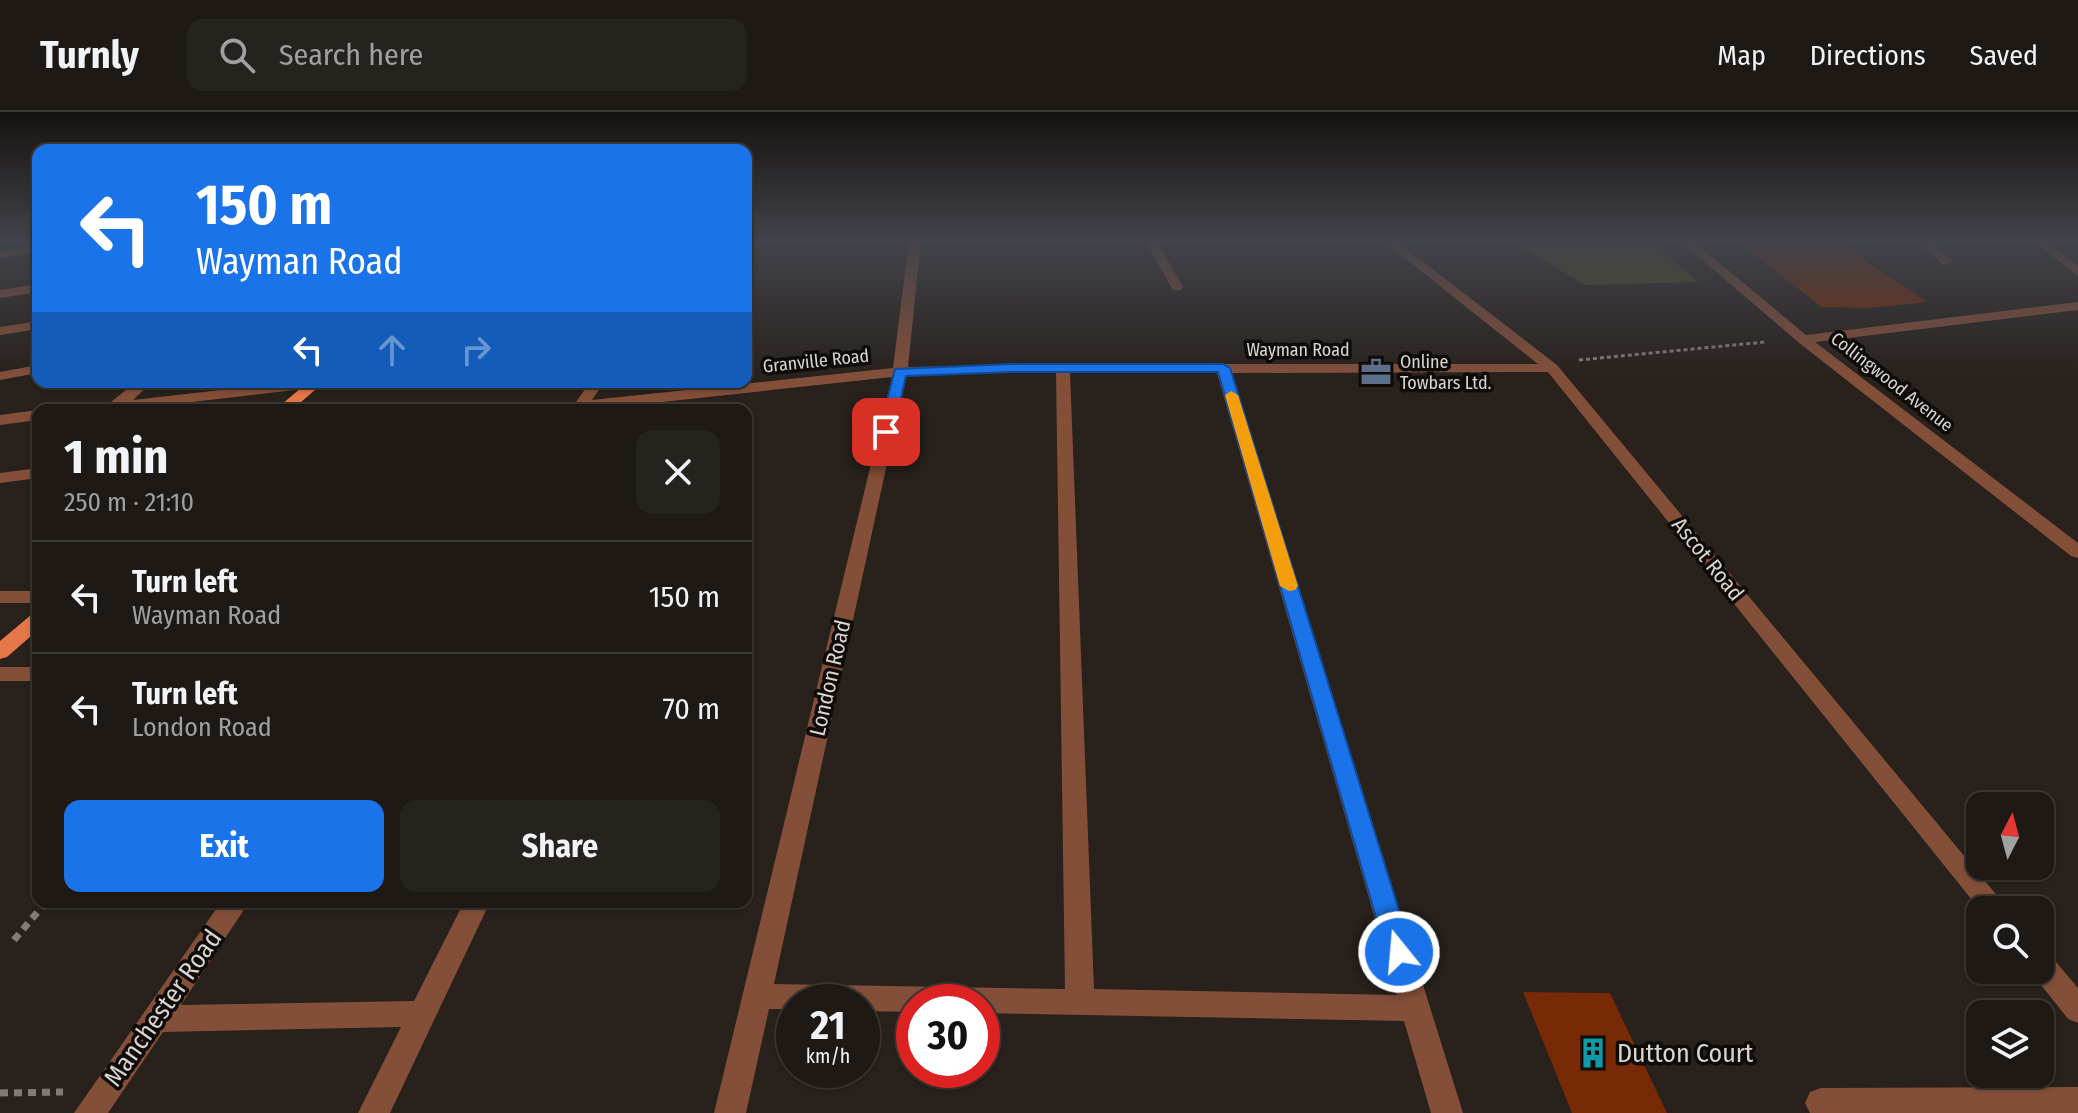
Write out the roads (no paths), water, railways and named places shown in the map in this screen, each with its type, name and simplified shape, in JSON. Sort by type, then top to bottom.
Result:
[{"type":"main road","points":[[291,404],[313,388]]},
{"type":"main road","points":[[0,652],[32,624]]},
{"type":"street","name":"London Road","points":[[730,1113],[900,372],[910,287]]},
{"type":"street","name":"Ascot Road","points":[[1448,287],[1549,366],[1984,896]]},
{"type":"street","name":"Collingwood Avenue","points":[[1741,287],[1803,339],[2078,552]]},
{"type":"street","points":[[0,294],[32,289]]},
{"type":"street","points":[[1803,339],[2078,306]]},
{"type":"street","points":[[0,331],[32,326]]},
{"type":"street","name":"Wayman Road","points":[[900,372],[1063,368],[1549,366]]},
{"type":"street","points":[[1063,368],[1080,1003]]},
{"type":"street","points":[[1223,368],[1447,1113]]},
{"type":"street","points":[[0,376],[32,370]]},
{"type":"street","name":"Granville Road","points":[[752,388],[900,372]]},
{"type":"street","points":[[119,404],[138,388]]},
{"type":"street","points":[[141,404],[277,388]]},
{"type":"street","name":"Granville Road","points":[[614,404],[751,388]]},
{"type":"street","points":[[717,404],[723,391]]},
{"type":"street","points":[[0,420],[32,416]]},
{"type":"street","points":[[0,478],[32,474]]},
{"type":"street","points":[[0,597],[32,597]]},
{"type":"street","points":[[0,674],[32,674]]},
{"type":"street","name":"Manchester Road","points":[[97,1102],[232,908]]},
{"type":"street","points":[[374,1113],[474,908]]},
{"type":"street","points":[[2054,980],[2078,1010]]},
{"type":"street","points":[[757,996],[1416,1008]]},
{"type":"street","points":[[155,1019],[423,1014]]},
{"type":"street","points":[[1821,1103],[2078,1102]]},
{"type":"place","name":"Online Towbars Ltd.","points":[[1376,372]]},
{"type":"place","name":"Dutton Court","points":[[1593,1053]]}]
